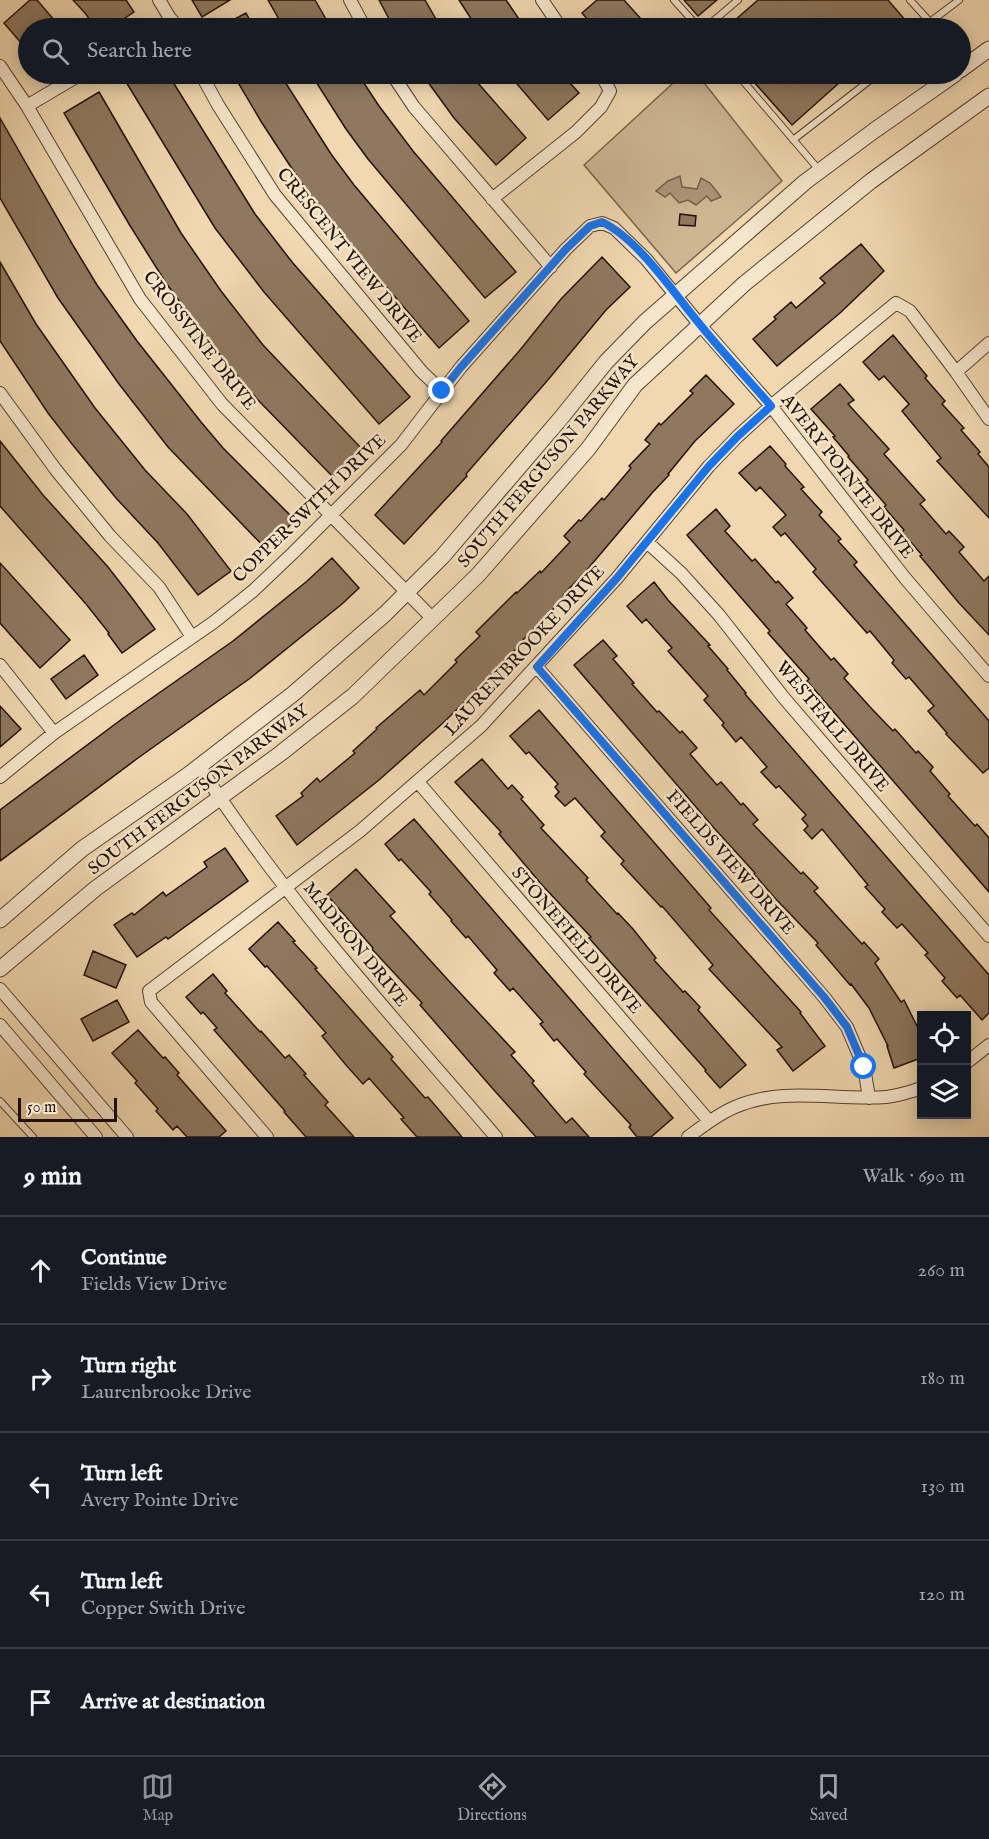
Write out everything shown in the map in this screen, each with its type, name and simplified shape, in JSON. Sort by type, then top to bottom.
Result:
[{"type":"street","points":[[159,0],[170,18]]},
{"type":"street","points":[[350,0],[359,18]]},
{"type":"street","points":[[542,0],[554,18]]},
{"type":"street","points":[[971,62],[989,49]]},
{"type":"street","name":"CROSSVINE DRIVE","points":[[0,66],[27,106],[140,299],[222,404],[433,619]]},
{"type":"street","points":[[27,106],[64,84]]},
{"type":"street","name":"CRESCENT VIEW DRIVE","points":[[206,84],[275,195],[422,372],[442,391]]},
{"type":"street","points":[[399,84],[414,107],[551,267]]},
{"type":"street","points":[[492,199],[576,132],[601,107],[610,91],[606,84]]},
{"type":"street","name":"SOUTH FERGUSON PARKWAY","points":[[0,920],[82,849],[199,766],[293,694],[385,614],[442,558],[606,362],[645,322],[820,171],[941,84]]},
{"type":"street","name":"SOUTH FERGUSON PARKWAY","points":[[0,969],[95,889],[281,753],[353,696],[478,575],[588,449],[634,385],[744,284],[871,181],[989,96]]},
{"type":"street","name":"COPPER SWITH DRIVE","points":[[0,777],[54,733],[192,637],[253,591],[401,445],[461,367],[551,267],[590,226],[602,222]]},
{"type":"street","name":"AVERY POINTE DRIVE","points":[[602,222],[614,228],[646,259],[771,406],[905,578],[989,676]]},
{"type":"street","name":"LAURENBROOKE DRIVE","points":[[267,1137],[151,1002],[149,991],[360,831],[481,726],[617,578],[709,466],[738,436],[896,303],[910,311],[956,372]]},
{"type":"street","points":[[989,343],[956,372],[989,419]]},
{"type":"street","points":[[0,393],[56,470],[103,528],[159,587],[192,637]]},
{"type":"street","name":"WESTFALL DRIVE","points":[[647,542],[681,573],[719,615],[784,698],[989,936]]},
{"type":"street","points":[[0,665],[54,733]]},
{"type":"street","name":"FIELDS VIEW DRIVE","points":[[537,667],[830,1004],[847,1027],[864,1067],[869,1098]]},
{"type":"street","name":"MADISON DRIVE","points":[[199,766],[219,798],[342,958],[496,1137]]},
{"type":"street","name":"STONEFIELD DRIVE","points":[[418,782],[709,1121]]},
{"type":"street","points":[[0,989],[126,1137]]},
{"type":"street","points":[[0,1025],[96,1137]]},
{"type":"street","points":[[971,1059],[989,1045]]},
{"type":"street","points":[[688,1137],[709,1121],[735,1107],[757,1100],[800,1095],[869,1098],[902,1095],[917,1089]]},
{"type":"lane","points":[[674,0],[690,18]]},
{"type":"lane","points":[[717,18],[738,0]]},
{"type":"lane","points":[[910,0],[924,18]]},
{"type":"lane","points":[[938,18],[960,0]]},
{"type":"lane","points":[[745,84],[820,171]]},
{"type":"lane","points":[[793,140],[865,84]]},
{"type":"lane","points":[[0,1101],[33,1137]]},
{"type":"shaded area","points":[[672,84],[705,84],[782,181],[676,273],[584,165]]},
{"type":"shaded area","points":[[680,176],[682,187],[697,189],[701,178],[710,183],[721,197],[711,201],[707,196],[696,205],[688,200],[679,203],[670,193],[665,197],[656,191],[668,181]]},
{"type":"building","points":[[30,0],[37,0],[52,18],[18,18],[18,39],[4,23]]},
{"type":"building","points":[[73,0],[126,0],[134,12],[125,18],[89,18]]},
{"type":"building","points":[[192,0],[230,0],[202,17]]},
{"type":"building","points":[[268,0],[315,0],[325,18],[278,18]]},
{"type":"building","points":[[379,0],[425,0],[435,18],[389,18]]},
{"type":"building","points":[[459,0],[506,0],[518,18],[471,18]]},
{"type":"building","points":[[597,0],[624,0],[640,18],[586,18],[582,13]]},
{"type":"building","points":[[684,0],[717,0],[698,16]]},
{"type":"building","points":[[758,0],[888,0],[903,18],[737,18]]},
{"type":"building","points":[[246,13],[249,18],[237,18]]},
{"type":"building","points":[[127,84],[174,84],[255,214],[292,262],[410,397],[379,424],[264,292],[215,228]]},
{"type":"building","points":[[239,84],[286,84],[331,154],[354,185],[469,321],[439,348],[340,233],[302,184]]},
{"type":"building","points":[[317,84],[365,84],[413,151],[516,272],[485,298],[368,159]]},
{"type":"building","points":[[429,84],[479,84],[526,138],[496,165],[454,118]]},
{"type":"building","points":[[517,84],[571,84],[579,93],[548,120]]},
{"type":"building","points":[[756,84],[838,84],[792,125]]},
{"type":"building","points":[[99,92],[181,233],[221,291],[263,345],[362,449],[333,477],[257,399],[210,343],[166,283],[129,224],[64,113]]},
{"type":"building","points":[[0,118],[97,285],[137,341],[223,448],[295,520],[266,549],[168,447],[119,384],[58,298],[0,198]]},
{"type":"building","points":[[680,214],[696,216],[695,226],[679,225]]},
{"type":"building","points":[[861,244],[884,271],[840,313],[777,366],[753,339],[791,302],[796,308],[825,283],[820,278]]},
{"type":"building","points":[[602,257],[630,287],[606,310],[466,474],[467,476],[404,544],[375,515],[442,442],[561,299]]},
{"type":"building","points":[[0,262],[36,324],[95,408],[145,470],[187,514],[231,571],[198,595],[158,543],[116,498],[72,444],[48,413],[0,341]]},
{"type":"building","points":[[893,335],[927,376],[925,378],[945,401],[942,404],[964,428],[961,430],[980,452],[978,454],[989,467],[989,518],[937,461],[941,458],[902,411],[909,404],[884,376],[879,380],[863,362]]},
{"type":"building","points":[[706,375],[734,404],[695,441],[669,475],[563,595],[565,597],[497,670],[443,723],[379,780],[297,845],[276,816],[303,796],[301,793],[317,778],[320,782],[355,753],[353,751],[376,728],[420,690],[424,695],[457,662],[455,660],[480,636],[476,632],[516,592],[540,571],[541,573],[570,542],[564,536],[602,498],[604,500],[631,468],[629,466],[650,444],[645,440],[659,423],[661,425],[693,393],[690,391]]},
{"type":"building","points":[[840,384],[854,400],[848,404],[889,449],[884,454],[925,500],[920,504],[946,534],[949,531],[964,547],[959,552],[984,581],[989,576],[989,635],[920,556],[922,555],[902,532],[904,530],[884,507],[886,505],[866,482],[868,480],[833,437],[835,436],[811,409]]},
{"type":"building","points":[[0,441],[43,495],[108,567],[155,629],[122,653],[86,604],[0,506]]},
{"type":"building","points":[[770,446],[804,487],[801,489],[822,512],[819,515],[841,539],[838,541],[857,562],[854,565],[989,721],[989,768],[983,773],[946,734],[928,711],[934,706],[909,677],[906,679],[892,663],[894,660],[870,631],[867,633],[813,572],[816,569],[785,533],[781,536],[773,527],[786,515],[760,487],[756,491],[739,473]]},
{"type":"building","points":[[716,509],[730,526],[725,531],[752,561],[755,559],[793,598],[786,604],[831,660],[834,658],[848,674],[844,678],[893,731],[895,729],[916,753],[918,751],[933,767],[930,771],[950,794],[948,796],[989,838],[989,892],[807,681],[809,679],[768,633],[770,631],[687,535]]},
{"type":"building","points":[[332,558],[359,588],[342,604],[249,679],[0,861],[0,810],[122,719],[233,641]]},
{"type":"building","points":[[0,563],[70,640],[40,668],[0,623]]},
{"type":"building","points":[[654,582],[710,645],[708,646],[745,694],[989,975],[989,1013],[982,1020],[960,995],[957,998],[942,981],[945,978],[925,955],[928,953],[902,924],[897,928],[882,912],[885,909],[865,887],[868,885],[822,829],[812,839],[804,830],[808,826],[802,819],[806,815],[779,786],[776,788],[761,772],[767,767],[741,737],[736,742],[722,725],[724,723],[704,700],[708,696],[668,651],[672,648],[646,619],[642,623],[627,606]]},
{"type":"building","points":[[603,640],[617,656],[613,659],[634,683],[632,684],[657,712],[659,711],[680,733],[682,731],[697,748],[690,754],[717,785],[721,782],[741,805],[743,803],[758,820],[753,824],[801,874],[803,872],[818,888],[814,891],[862,944],[864,942],[879,959],[875,963],[901,1002],[904,1000],[917,1026],[917,1059],[894,1068],[888,1046],[869,1008],[851,984],[816,945],[818,943],[774,897],[574,665]]},
{"type":"building","points":[[84,655],[98,675],[66,699],[51,679]]},
{"type":"building","points":[[0,706],[21,729],[0,747]]},
{"type":"building","points":[[539,710],[711,908],[709,910],[801,1012],[825,1046],[793,1071],[777,1050],[782,1047],[709,969],[713,965],[662,906],[621,864],[624,861],[601,836],[605,832],[575,798],[565,806],[555,796],[559,792],[555,787],[558,784],[529,752],[526,754],[510,736]]},
{"type":"building","points":[[482,759],[508,789],[512,785],[523,797],[521,799],[544,825],[541,828],[633,929],[656,958],[654,960],[700,1007],[698,1010],[746,1065],[720,1088],[589,938],[591,937],[542,885],[499,834],[501,832],[455,782]]},
{"type":"building","points":[[414,819],[673,1118],[651,1137],[637,1137],[629,1127],[631,1125],[584,1074],[586,1072],[557,1039],[554,1041],[540,1024],[543,1022],[513,988],[510,991],[494,973],[497,970],[468,936],[466,938],[451,921],[429,894],[431,892],[385,844]]},
{"type":"building","points":[[225,848],[248,881],[168,939],[166,937],[137,957],[114,925],[132,913],[134,915],[163,892],[166,896],[207,867],[204,862]]},
{"type":"building","points":[[356,869],[395,912],[390,916],[515,1052],[511,1055],[566,1123],[572,1118],[589,1137],[536,1137],[493,1089],[420,1005],[422,1003],[372,949],[327,895]]},
{"type":"building","points":[[278,922],[317,968],[315,969],[393,1057],[391,1059],[462,1137],[417,1137],[401,1119],[404,1118],[369,1078],[363,1084],[346,1065],[322,1036],[326,1033],[249,949]]},
{"type":"building","points":[[93,951],[126,965],[116,988],[84,975]]},
{"type":"building","points":[[213,974],[227,991],[225,993],[260,1032],[285,1058],[289,1055],[306,1074],[304,1075],[328,1102],[325,1105],[354,1137],[306,1137],[284,1112],[214,1030],[217,1028],[186,997]]},
{"type":"building","points":[[117,1000],[129,1022],[93,1041],[81,1019]]},
{"type":"building","points":[[138,1030],[179,1073],[177,1075],[226,1131],[219,1137],[187,1137],[177,1126],[173,1130],[135,1083],[137,1081],[112,1053]]},
{"type":"route","points":[[442,391],[566,249],[590,226],[602,222],[614,228],[646,259],[771,406],[709,466],[617,578],[537,667],[824,997],[847,1027],[864,1067]]}]
